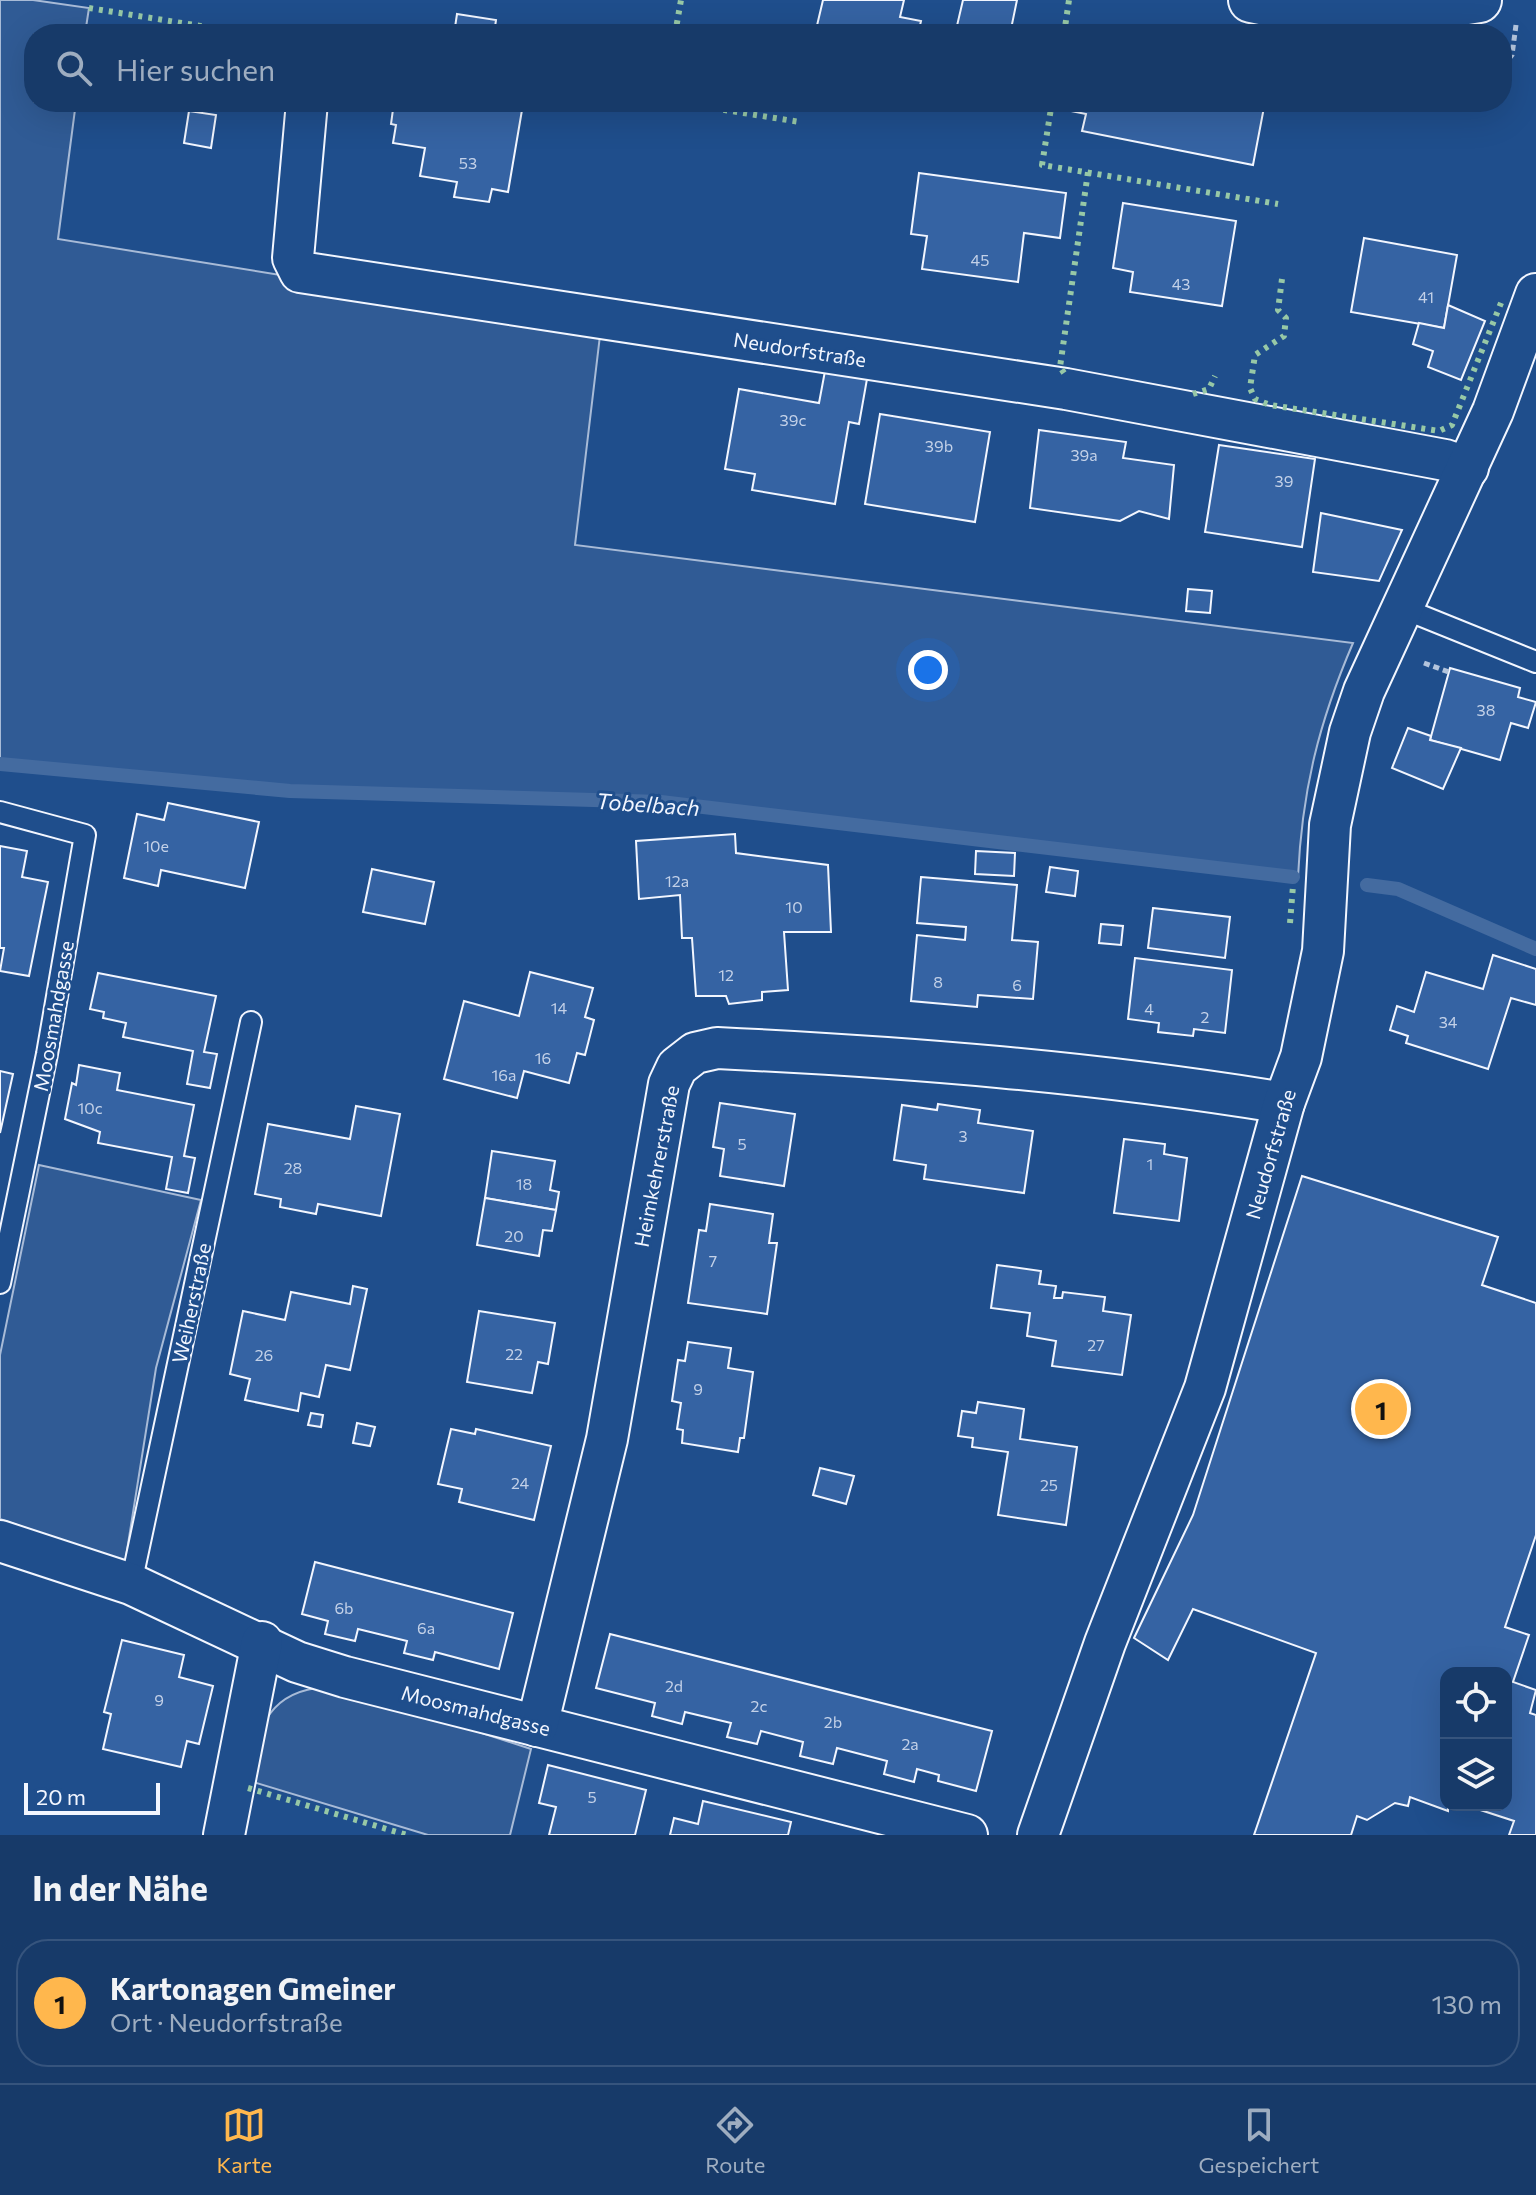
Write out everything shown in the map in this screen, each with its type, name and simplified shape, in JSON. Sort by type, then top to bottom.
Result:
[{"type":"street","points":[[1251,0],[1381,23],[1479,0]]},
{"type":"street","name":"Neudorfstraße","points":[[306,112],[293,258],[300,272],[1066,389],[1445,460],[1468,468]]},
{"type":"street","name":"Neudorfstraße","points":[[1038,1835],[1105,1643],[1205,1388],[1284,1103],[1301,1057],[1323,951],[1330,825],[1342,762],[1364,691],[1468,468],[1536,294]]},
{"type":"street","name":"Heimkehrerstraße","points":[[537,1726],[607,1439],[658,1138],[669,1084],[677,1067],[695,1053],[717,1048],[869,1055],[1013,1066],[1172,1085],[1284,1103]]},
{"type":"street","name":"Moosmahdgasse","points":[[0,1541],[131,1584],[262,1642],[297,1662],[345,1677],[967,1835]]},
{"type":"street","points":[[224,1835],[262,1642]]},
{"type":"lane","points":[[1402,608],[1536,662]]},
{"type":"lane","name":"Moosmahdgasse","points":[[0,812],[85,835],[47,1054],[0,1283]]},
{"type":"lane","name":"Weiherstraße","points":[[131,1584],[251,1022]]},
{"type":"path","points":[[1512,55],[1517,20]]},
{"type":"shaded area","points":[[0,0],[33,0],[89,8],[87,24],[24,24],[24,112],[75,112],[58,239],[601,327],[575,545],[1353,643],[1314,757],[1298,877],[662,800],[288,790],[0,761]]},
{"type":"shaded area","points":[[39,1165],[201,1200],[156,1368],[125,1563],[0,1519],[0,1355]]},
{"type":"shaded area","points":[[316,1688],[402,1707],[531,1749],[510,1835],[428,1835],[250,1781],[256,1748],[266,1720],[285,1699]]},
{"type":"building","points":[[823,0],[904,0],[900,17],[921,21],[920,24],[817,24]]},
{"type":"building","points":[[963,0],[1017,0],[1012,24],[957,24]]},
{"type":"building","points":[[457,14],[496,20],[495,24],[456,24]]},
{"type":"building","points":[[189,112],[216,115],[211,148],[184,143]]},
{"type":"building","points":[[393,112],[522,112],[508,192],[492,189],[489,202],[454,197],[457,182],[420,176],[425,148],[393,143],[396,125],[391,124]]},
{"type":"building","points":[[1076,112],[1263,112],[1253,165],[1082,131],[1086,114]]},
{"type":"building","points":[[919,173],[1066,193],[1060,238],[1024,233],[1018,282],[922,269],[927,236],[911,234]]},
{"type":"building","points":[[1123,203],[1236,221],[1222,306],[1130,292],[1133,272],[1113,268]]},
{"type":"building","points":[[1364,238],[1457,255],[1444,328],[1351,312]]},
{"type":"building","points":[[1448,305],[1485,321],[1461,380],[1428,367],[1433,351],[1413,344],[1419,323],[1444,328]]},
{"type":"building","points":[[825,371],[867,379],[859,424],[849,422],[835,504],[752,490],[755,474],[725,469],[739,389],[819,403]]},
{"type":"building","points":[[880,414],[990,432],[975,522],[865,504]]},
{"type":"building","points":[[1039,430],[1126,442],[1123,458],[1174,465],[1169,519],[1139,511],[1120,521],[1030,508]]},
{"type":"building","points":[[1219,445],[1315,459],[1302,547],[1205,532]]},
{"type":"building","points":[[1321,513],[1402,530],[1379,581],[1313,572]]},
{"type":"building","points":[[1188,589],[1212,591],[1210,613],[1186,611]]},
{"type":"building","points":[[1450,668],[1520,688],[1518,697],[1536,702],[1528,728],[1511,723],[1500,760],[1430,740]]},
{"type":"building","points":[[1408,728],[1431,736],[1430,740],[1461,748],[1443,789],[1392,768]]},
{"type":"building","points":[[168,803],[259,822],[245,888],[161,870],[158,886],[124,878],[137,814],[164,820]]},
{"type":"building","points":[[735,834],[736,853],[828,865],[831,932],[784,932],[788,990],[762,992],[762,1000],[729,1004],[726,996],[696,996],[692,938],[682,938],[680,895],[639,899],[636,841]]},
{"type":"building","points":[[0,846],[27,851],[22,877],[48,882],[29,976],[0,971],[4,948],[0,948]]},
{"type":"building","points":[[976,851],[1015,853],[1014,876],[975,874]]},
{"type":"building","points":[[1050,867],[1078,871],[1075,896],[1046,892]]},
{"type":"building","points":[[372,869],[434,882],[425,924],[363,912]]},
{"type":"building","points":[[921,877],[1017,885],[1012,940],[1038,942],[1033,999],[978,995],[977,1007],[911,1001],[917,935],[965,940],[966,927],[917,923]]},
{"type":"building","points":[[1153,908],[1230,917],[1225,958],[1148,948]]},
{"type":"building","points":[[1101,924],[1123,926],[1121,945],[1099,943]]},
{"type":"building","points":[[1493,955],[1536,969],[1536,1005],[1511,998],[1488,1069],[1406,1043],[1408,1036],[1390,1030],[1397,1006],[1414,1012],[1426,972],[1483,989]]},
{"type":"building","points":[[1135,958],[1232,970],[1225,1033],[1194,1029],[1193,1036],[1158,1032],[1159,1023],[1128,1019]]},
{"type":"building","points":[[530,972],[593,988],[585,1017],[594,1020],[585,1055],[577,1053],[569,1083],[524,1071],[517,1098],[444,1079],[464,1001],[519,1016]]},
{"type":"building","points":[[98,973],[216,996],[204,1052],[217,1054],[210,1088],[187,1084],[193,1051],[123,1037],[126,1023],[103,1018],[104,1012],[90,1009]]},
{"type":"building","points":[[79,1065],[120,1073],[117,1090],[194,1105],[184,1156],[195,1158],[188,1193],[166,1189],[172,1157],[98,1143],[100,1132],[65,1119]]},
{"type":"building","points":[[0,1071],[13,1074],[0,1133]]},
{"type":"building","points":[[720,1103],[795,1114],[784,1186],[720,1176],[724,1149],[713,1147]]},
{"type":"building","points":[[938,1104],[980,1110],[978,1123],[1033,1131],[1024,1193],[924,1179],[926,1165],[894,1160],[902,1105],[937,1110]]},
{"type":"building","points":[[356,1106],[400,1114],[381,1216],[318,1204],[316,1214],[280,1207],[281,1199],[255,1194],[268,1124],[350,1139]]},
{"type":"building","points":[[1124,1139],[1165,1144],[1164,1154],[1187,1158],[1179,1221],[1114,1213]]},
{"type":"building","points":[[492,1151],[555,1161],[550,1190],[559,1192],[556,1210],[485,1198]]},
{"type":"building","points":[[1302,1176],[1498,1237],[1482,1285],[1536,1303],[1536,1535],[1505,1627],[1529,1635],[1513,1682],[1536,1690],[1530,1713],[1536,1715],[1536,1835],[1509,1835],[1514,1821],[1483,1811],[1512,1811],[1512,1667],[1440,1667],[1440,1808],[1410,1797],[1408,1806],[1395,1803],[1367,1820],[1357,1816],[1351,1835],[1254,1835],[1316,1653],[1193,1609],[1168,1660],[1134,1638],[1193,1515]]},
{"type":"building","points":[[485,1198],[556,1210],[552,1231],[543,1230],[539,1256],[477,1245]]},
{"type":"building","points":[[710,1204],[773,1214],[769,1243],[777,1243],[767,1314],[688,1303],[699,1230],[706,1231]]},
{"type":"building","points":[[997,1265],[1041,1271],[1039,1284],[1056,1286],[1054,1298],[1062,1298],[1063,1292],[1105,1297],[1103,1311],[1131,1315],[1122,1375],[1052,1366],[1056,1341],[1027,1336],[1030,1313],[991,1308]]},
{"type":"building","points":[[353,1286],[367,1289],[350,1370],[326,1365],[319,1397],[301,1393],[298,1411],[245,1400],[250,1379],[230,1374],[243,1311],[285,1320],[291,1292],[350,1304]]},
{"type":"building","points":[[479,1311],[555,1323],[548,1364],[538,1362],[532,1393],[467,1382]]},
{"type":"building","points":[[688,1342],[731,1348],[728,1368],[753,1372],[744,1438],[740,1438],[738,1452],[682,1443],[683,1430],[677,1429],[681,1403],[672,1401],[678,1360],[685,1361]]},
{"type":"building","points":[[978,1402],[1024,1409],[1020,1439],[1077,1447],[1066,1525],[998,1515],[1008,1452],[972,1447],[973,1438],[958,1436],[962,1411],[976,1413]]},
{"type":"building","points":[[311,1413],[323,1415],[321,1427],[308,1425]]},
{"type":"building","points":[[357,1423],[375,1427],[370,1446],[353,1443]]},
{"type":"building","points":[[451,1429],[475,1434],[476,1429],[551,1446],[534,1520],[459,1502],[462,1489],[438,1484]]},
{"type":"building","points":[[820,1468],[854,1476],[846,1504],[813,1495]]},
{"type":"building","points":[[315,1562],[513,1613],[499,1669],[435,1652],[433,1660],[404,1653],[407,1641],[358,1629],[355,1641],[325,1634],[328,1621],[302,1614]]},
{"type":"building","points":[[610,1634],[992,1731],[976,1791],[938,1781],[939,1775],[917,1769],[914,1782],[884,1774],[887,1761],[837,1748],[833,1764],[800,1756],[803,1742],[761,1731],[757,1744],[727,1737],[731,1723],[685,1712],[682,1724],[652,1716],[655,1703],[596,1688]]},
{"type":"building","points":[[122,1640],[184,1655],[179,1677],[213,1686],[199,1744],[187,1741],[181,1767],[103,1749],[111,1714],[104,1712]]},
{"type":"building","points":[[548,1765],[646,1790],[635,1835],[549,1835],[556,1807],[539,1803]]},
{"type":"building","points":[[703,1801],[791,1822],[788,1835],[670,1835],[674,1818],[698,1824]]},
{"type":"waterway","name":"Tobelbach","points":[[0,764],[290,791],[661,802],[1293,877]]},
{"type":"waterway","points":[[1367,885],[1398,889],[1536,949]]},
{"type":"hedge","points":[[677,24],[681,0]]},
{"type":"hedge","points":[[1065,24],[1069,0]]},
{"type":"hedge","points":[[89,8],[188,24]]},
{"type":"hedge","points":[[737,112],[800,122]]},
{"type":"hedge","points":[[1050,112],[1042,165],[1278,204]]},
{"type":"hedge","points":[[1064,373],[1060,367],[1088,172]]},
{"type":"hedge","points":[[1282,279],[1278,310],[1286,318],[1284,336],[1255,355],[1250,388],[1255,399],[1270,405],[1439,431],[1452,425],[1503,298]]},
{"type":"hedge","points":[[1193,394],[1209,389],[1215,376]]},
{"type":"hedge","points":[[1290,923],[1293,886]]},
{"type":"hedge","points":[[248,1788],[407,1835]]},
{"type":"place","name":"Kartonagen Gmeiner","points":[[1381,1409]]}]
